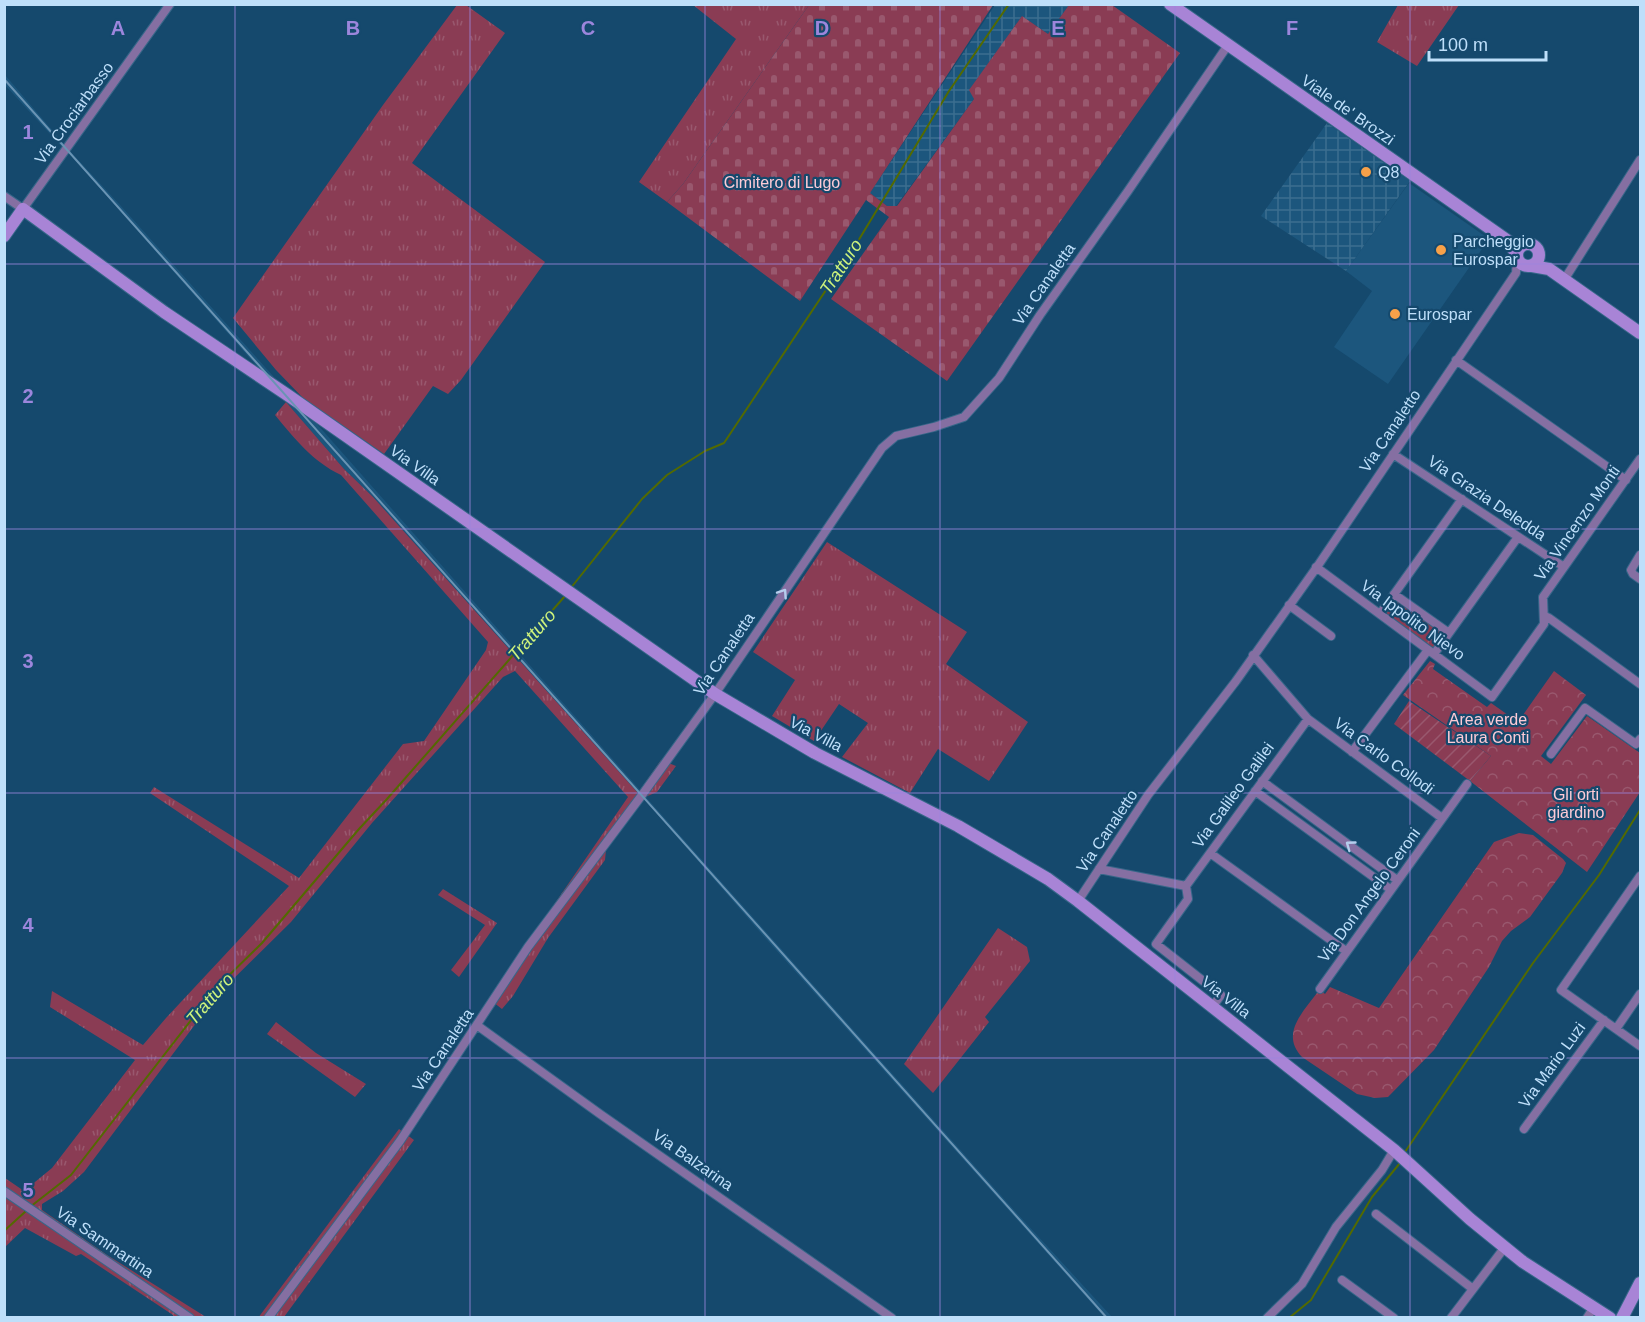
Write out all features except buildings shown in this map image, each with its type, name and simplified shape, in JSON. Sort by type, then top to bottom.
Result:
[{"type":"street","name":"Via Crociarbasso","points":[[23,209],[170,4]]},
{"type":"street","name":"Viale de' Brozzi","points":[[1170,4],[1508,241],[1536,247],[1549,269],[1641,333]]},
{"type":"street","name":"Via Canaletta","points":[[268,1317],[400,1141],[528,947],[715,694],[882,448],[896,436],[964,417],[999,378],[1040,315],[1228,45]]},
{"type":"street","points":[[1564,280],[1637,173],[1641,160]]},
{"type":"street","points":[[4,196],[23,209],[4,236]]},
{"type":"street","name":"Via Villa","points":[[23,209],[164,312],[715,694],[815,753],[958,826],[1048,879],[1394,1150],[1470,1219],[1523,1262],[1591,1312],[1610,1317]]},
{"type":"street","name":"Viale de' Brozzi","points":[[1508,241],[1522,264],[1549,269]]},
{"type":"street","points":[[1516,273],[1520,248],[1526,244]]},
{"type":"street","points":[[1531,266],[1538,261],[1539,254]]},
{"type":"street","name":"Via Canaletto","points":[[1078,901],[1148,795],[1236,681],[1316,567],[1516,273],[1531,266]]},
{"type":"street","points":[[1456,360],[1626,480]]},
{"type":"street","name":"Via Grazia Deledda","points":[[1394,454],[1564,567]]},
{"type":"street","name":"Via Vincenzo Monti","points":[[1492,697],[1544,624],[1543,597],[1641,459]]},
{"type":"street","points":[[1380,614],[1462,499]]},
{"type":"street","points":[[1352,752],[1431,652],[1449,633],[1518,537]]},
{"type":"street","points":[[1641,555],[1631,570],[1641,579]]},
{"type":"street","name":"Via Ippolito Nievo","points":[[1316,567],[1492,697]]},
{"type":"street","points":[[1394,594],[1449,633]]},
{"type":"street","points":[[1289,605],[1331,636]]},
{"type":"street","points":[[1545,616],[1641,684]]},
{"type":"street","points":[[1253,656],[1308,719]]},
{"type":"street","points":[[1551,754],[1585,708],[1636,744],[1641,739]]},
{"type":"street","name":"Via Carlo Collodi","points":[[1308,719],[1442,818]]},
{"type":"street","name":"Via Galileo Galilei","points":[[1212,1007],[1221,994],[1156,944],[1188,899],[1186,886],[1308,719]]},
{"type":"street","points":[[1262,781],[1397,880]]},
{"type":"street","name":"Via Don Angelo Ceroni","points":[[1320,989],[1467,784]]},
{"type":"street","points":[[1255,791],[1390,889]]},
{"type":"street","points":[[1210,853],[1346,951]]},
{"type":"street","points":[[1099,869],[1186,886]]},
{"type":"street","points":[[1641,876],[1562,990],[1641,1046]]},
{"type":"street","points":[[1616,1029],[1641,994]]},
{"type":"street","name":"Via Mario Luzi","points":[[1524,1129],[1604,1020]]},
{"type":"street","name":"Via Balzarina","points":[[477,1026],[892,1317]]},
{"type":"street","points":[[1267,1317],[1302,1284],[1336,1227],[1382,1170],[1394,1150]]},
{"type":"street","name":"Via Sammartina","points":[[4,1191],[190,1317]]},
{"type":"street","points":[[1376,1214],[1473,1289]]},
{"type":"street","points":[[1451,1317],[1505,1247]]},
{"type":"street","points":[[1342,1280],[1394,1317]]},
{"type":"street","points":[[1622,1317],[1641,1283]]},
{"type":"shaded area","points":[[995,5],[1069,5],[1048,34],[1022,16],[970,89],[974,99],[896,206],[887,206],[870,193]]},
{"type":"shaded area","points":[[5,75],[64,144],[62,147],[5,85]]},
{"type":"shaded area","points":[[1327,123],[1410,181],[1346,271],[1261,216]]},
{"type":"shaded area","points":[[70,151],[282,386],[268,379],[69,153]]},
{"type":"shaded area","points":[[1409,183],[1489,239],[1388,384],[1334,347],[1372,291],[1346,271]]},
{"type":"shaded area","points":[[286,402],[317,424],[640,790],[638,793],[373,497],[344,469]]},
{"type":"shaded area","points":[[645,796],[1112,1317],[1104,1317],[760,932],[643,798]]},
{"type":"green space","points":[[457,5],[466,5],[505,33],[412,163],[545,262],[461,380],[448,394],[433,386],[384,454],[303,398],[276,370],[233,318],[383,105]]},
{"type":"green space","points":[[693,5],[809,5],[683,184],[667,202],[639,182],[736,39]]},
{"type":"green space","name":"Cimitero di Lugo","points":[[809,5],[993,5],[870,193],[887,206],[897,206],[974,99],[969,90],[1022,16],[1048,34],[1069,5],[1112,5],[1180,53],[947,381],[831,299],[889,217],[866,200],[800,301],[667,202],[683,184]]},
{"type":"green space","points":[[1398,5],[1459,5],[1417,66],[1377,42]]},
{"type":"green space","points":[[286,402],[638,793],[661,760],[676,766],[657,792],[643,798],[606,850],[605,860],[548,938],[513,996],[502,1009],[489,999],[628,797],[515,671],[503,677],[372,823],[291,922],[218,994],[84,1172],[63,1191],[42,1204],[42,1210],[107,1255],[206,1317],[173,1317],[81,1254],[76,1256],[25,1228],[5,1247],[5,1178],[24,1191],[52,1168],[135,1060],[50,1007],[52,991],[143,1045],[289,886],[150,793],[154,787],[299,878],[403,744],[424,741],[486,650],[488,642],[341,475],[321,463],[282,424],[275,415]]},
{"type":"green space","points":[[827,542],[967,632],[946,664],[1028,722],[989,781],[938,749],[910,793],[842,757],[868,723],[839,704],[814,741],[772,716],[795,680],[753,652]]},
{"type":"green space","points":[[1395,597],[1447,634],[1435,649],[1385,612]]},
{"type":"green space","name":"Gli orti giardino","points":[[1430,661],[1435,664],[1433,669],[1487,707],[1491,703],[1518,722],[1554,671],[1586,695],[1541,756],[1551,764],[1587,716],[1640,753],[1640,792],[1587,872],[1470,781],[1491,756],[1403,695]]},
{"type":"green space","points":[[1409,701],[1491,756],[1470,781],[1394,724]]},
{"type":"green space","points":[[1519,833],[1533,835],[1566,863],[1562,873],[1530,917],[1502,941],[1489,967],[1434,1050],[1388,1097],[1375,1098],[1357,1094],[1302,1057],[1293,1039],[1294,1030],[1302,1013],[1320,989],[1325,994],[1330,987],[1379,1008],[1494,842]]},
{"type":"green space","points":[[443,889],[497,923],[459,977],[451,970],[485,925],[438,895]]},
{"type":"green space","points":[[998,928],[1027,947],[1030,961],[985,1017],[989,1022],[933,1093],[904,1064]]},
{"type":"green space","points":[[276,1022],[316,1053],[366,1084],[355,1097],[267,1034]]},
{"type":"green space","points":[[399,1129],[414,1140],[284,1317],[258,1318]]},
{"type":"waterway","name":"Tratturo","points":[[570,589],[642,499],[667,475],[705,451],[724,443],[852,251],[949,91],[1009,4]]},
{"type":"waterway","name":"Tratturo","points":[[30,1207],[71,1175],[216,988],[262,943],[359,829],[565,596]]},
{"type":"waterway","points":[[1405,1152],[1533,963],[1599,875],[1640,810]]},
{"type":"waterway","points":[[1289,1318],[1311,1300],[1372,1197],[1400,1163]]},
{"type":"waterway","name":"Tratturo","points":[[4,1231],[26,1211]]},
{"type":"railway","points":[[4,79],[1107,1318]]},
{"type":"place","name":"Q8","points":[[1366,172]]},
{"type":"place","name":"Parcheggio Eurospar","points":[[1441,250]]},
{"type":"place","name":"Eurospar","points":[[1395,314]]},
{"type":"park label","name":"Area verde Laura Conti","points":[[1488,728]]}]
